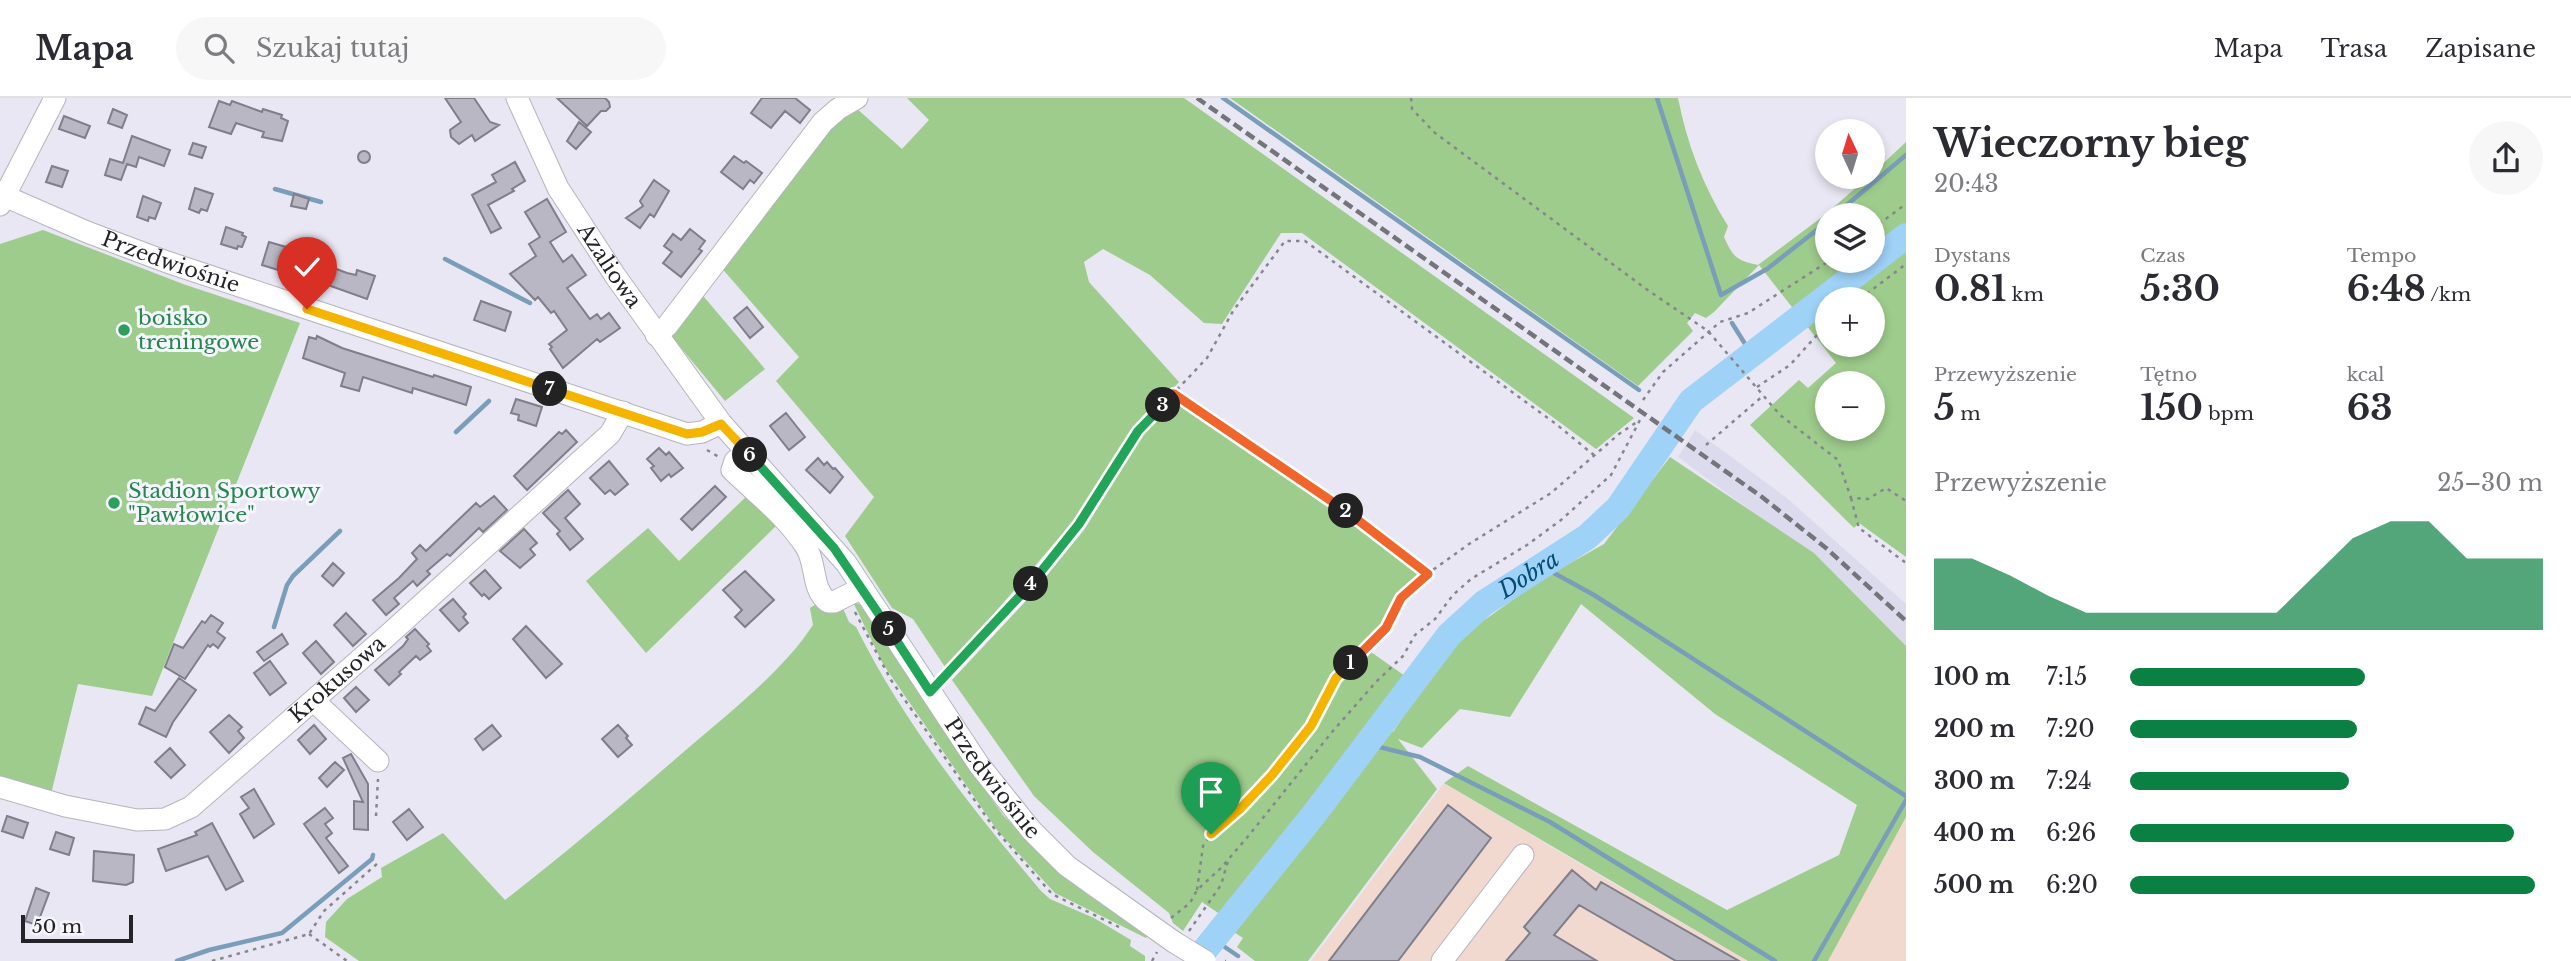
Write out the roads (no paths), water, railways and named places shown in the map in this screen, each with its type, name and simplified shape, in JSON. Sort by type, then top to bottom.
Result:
[{"type":"street","points":[[1,198],[55,98]]},
{"type":"street","name":"Azaliowa","points":[[517,98],[558,188],[656,335],[721,424]]},
{"type":"street","points":[[656,335],[667,326],[823,122],[856,98]]},
{"type":"street","name":"Przedwiośnie","points":[[1,198],[167,262],[687,434],[709,430],[721,424],[834,548],[979,765],[1040,839],[1067,866],[1181,938],[1205,961]]},
{"type":"street","name":"Krokusowa","points":[[0,787],[103,814],[137,820],[164,819],[191,807],[314,701],[610,434],[622,412]]},
{"type":"street","points":[[747,452],[735,461],[732,470],[776,511],[807,548],[822,598],[834,602],[862,588]]},
{"type":"street","points":[[314,701],[378,761]]},
{"type":"street","points":[[1442,961],[1523,855]]},
{"type":"waterway","points":[[1223,98],[1639,390]]},
{"type":"waterway","points":[[1657,98],[1721,295],[1767,269],[1815,231]]},
{"type":"waterway","points":[[1849,203],[1906,155]]},
{"type":"waterway","points":[[275,189],[321,202]]},
{"type":"waterway","name":"Dobra","points":[[1196,961],[1315,813],[1449,635],[1484,603],[1587,537],[1618,508],[1691,401],[1906,236]]},
{"type":"waterway","points":[[445,259],[530,303]]},
{"type":"waterway","points":[[1732,323],[1752,355]]},
{"type":"waterway","points":[[456,432],[489,401]]},
{"type":"waterway","points":[[274,627],[287,585],[293,576],[340,531]]},
{"type":"waterway","points":[[1543,567],[1594,595],[1906,796]]},
{"type":"waterway","points":[[1367,744],[1420,757],[1550,822],[1775,961]]},
{"type":"waterway","points":[[1814,961],[1906,800]]},
{"type":"waterway","points":[[177,961],[209,950],[282,933],[372,859],[373,855]]},
{"type":"waterway","points":[[1213,939],[1238,956]]},
{"type":"railway","points":[[1197,98],[1762,497],[1826,548],[1906,621]]},
{"type":"place","name":"boisko treningowe","points":[[124,330]]},
{"type":"place","name":"Stadion Sportowy \"Pawłowice\"","points":[[114,503]]}]
